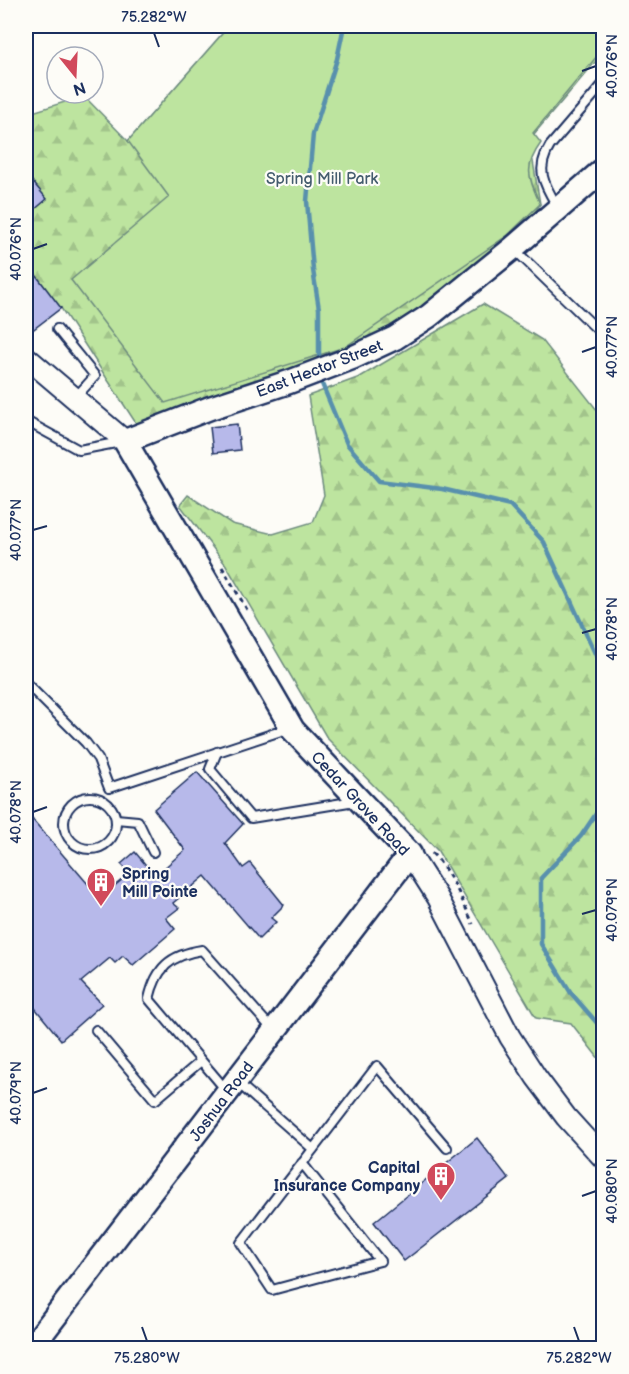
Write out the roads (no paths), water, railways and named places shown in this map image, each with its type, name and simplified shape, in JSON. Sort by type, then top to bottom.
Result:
[{"type":"main road","name":"East Hector Street","points":[[125,441],[210,408],[352,358],[395,338],[429,316],[513,248],[603,169]]},
{"type":"main road","name":"Cedar Grove Road","points":[[125,441],[291,727],[410,854]]},
{"type":"main road","name":"Joshua Road","points":[[31,1348],[410,854]]},
{"type":"street","points":[[26,357],[125,441]]},
{"type":"street","name":"Cedar Grove Road","points":[[410,854],[438,898],[510,1037],[567,1117],[603,1159]]},
{"type":"lane","points":[[559,208],[544,184],[541,172],[544,155],[603,83]]},
{"type":"lane","points":[[513,248],[603,336]]},
{"type":"lane","points":[[57,329],[95,376],[74,399]]},
{"type":"lane","points":[[26,421],[79,450],[125,441]]},
{"type":"lane","points":[[26,683],[86,743],[98,759],[109,788]]},
{"type":"lane","points":[[103,800],[109,788],[291,727]]},
{"type":"lane","points":[[217,752],[210,769],[251,818],[359,801]]},
{"type":"lane","points":[[87,797],[103,800],[109,805],[116,819],[113,835],[101,846],[85,848],[71,840],[64,826],[68,810],[72,804],[87,797]]},
{"type":"lane","points":[[116,819],[138,821],[153,852]]},
{"type":"lane","points":[[274,1031],[202,950],[172,959],[160,970],[152,984],[148,999],[201,1061],[313,1149]]},
{"type":"lane","points":[[96,1030],[155,1100],[201,1061]]},
{"type":"lane","points":[[302,1163],[380,1261],[272,1290],[241,1244],[302,1163],[377,1066],[447,1148]]},
{"type":"waterway","points":[[319,364],[319,309],[307,201],[313,134],[337,59],[344,26]]},
{"type":"waterway","points":[[320,379],[347,444],[379,481],[442,489],[510,505],[544,542],[604,673]]},
{"type":"waterway","points":[[604,802],[581,836],[541,878],[541,944],[571,993],[604,1031]]},
{"type":"place","name":"Spring Mill Pointe","points":[[101,908]]},
{"type":"place","name":"Capital Insurance Company","points":[[441,1202]]},
{"type":"park label","name":"Spring Mill Park","points":[[322,178]]}]
